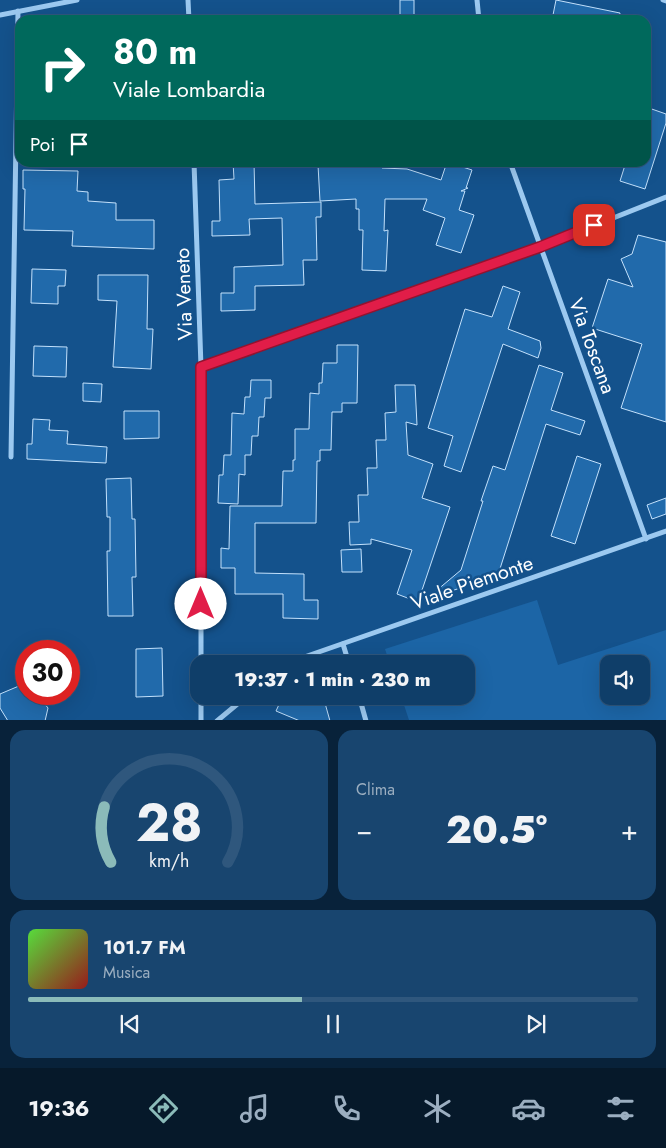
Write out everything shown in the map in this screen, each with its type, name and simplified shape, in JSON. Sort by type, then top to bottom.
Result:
[{"type":"street","points":[[0,15],[77,0]]},
{"type":"street","points":[[188,0],[189,15]]},
{"type":"street","points":[[477,0],[478,15]]},
{"type":"street","points":[[18,11],[18,15]]},
{"type":"street","points":[[11,457],[16,167]]},
{"type":"street","name":"Via Veneto","points":[[194,167],[201,367],[201,655]]},
{"type":"street","name":"Via Toscana","points":[[512,167],[646,539]]},
{"type":"street","points":[[201,367],[540,247],[666,197]]},
{"type":"street","name":"Viale Piemonte","points":[[311,655],[666,531]]},
{"type":"street","points":[[343,644],[346,655]]},
{"type":"street","points":[[201,705],[201,720]]},
{"type":"street","points":[[217,720],[236,705]]},
{"type":"street","points":[[362,705],[366,720]]},
{"type":"shaded area","points":[[537,600],[558,665],[666,630],[666,720],[409,720],[404,705],[475,705],[475,655],[387,655],[385,649]]},
{"type":"building","points":[[400,0],[414,0],[414,15],[400,15]]},
{"type":"building","points":[[556,0],[620,13],[620,15],[553,15]]},
{"type":"building","points":[[651,109],[666,114],[666,123],[645,189],[620,181],[624,167],[651,167]]},
{"type":"building","points":[[233,167],[254,167],[255,204],[321,202],[321,217],[316,217],[317,260],[303,260],[304,285],[255,286],[255,310],[221,311],[221,293],[234,293],[234,267],[283,265],[282,218],[249,219],[250,235],[212,236],[212,221],[220,221],[219,180],[234,179]]},
{"type":"building","points":[[318,167],[407,169],[441,180],[445,167],[463,167],[472,170],[466,188],[468,188],[461,191],[465,191],[459,210],[474,215],[461,253],[436,245],[445,218],[423,210],[427,199],[385,199],[384,231],[388,230],[386,271],[362,270],[363,230],[359,230],[359,209],[356,209],[356,199],[320,201]]},
{"type":"building","points":[[23,170],[78,171],[77,191],[88,192],[88,201],[116,203],[116,220],[154,220],[154,249],[72,246],[73,231],[24,230],[25,189],[23,189]]},
{"type":"building","points":[[638,235],[666,242],[666,422],[621,408],[642,344],[592,328],[608,279],[633,287],[621,259],[632,254]]},
{"type":"building","points":[[32,269],[66,270],[65,286],[58,286],[58,304],[31,303]]},
{"type":"building","points":[[98,275],[148,275],[147,329],[153,329],[151,369],[113,367],[117,301],[98,300]]},
{"type":"building","points":[[503,286],[520,292],[508,329],[540,341],[541,348],[538,358],[503,344],[461,472],[444,466],[453,436],[428,428],[465,309],[492,317]]},
{"type":"building","points":[[337,345],[358,345],[357,403],[342,403],[342,412],[332,412],[331,450],[320,450],[320,461],[317,461],[316,523],[255,523],[255,573],[304,574],[304,600],[318,600],[318,619],[283,618],[283,594],[235,594],[235,568],[221,568],[221,548],[229,549],[230,506],[282,506],[283,471],[293,471],[293,460],[295,460],[295,429],[309,429],[310,393],[319,394],[319,383],[322,383],[323,363],[337,363]]},
{"type":"building","points":[[34,346],[67,347],[66,377],[33,376]]},
{"type":"building","points":[[539,365],[563,373],[551,410],[585,421],[580,435],[546,424],[498,575],[431,598],[430,596],[461,570],[493,466],[505,470]]},
{"type":"building","points":[[251,380],[271,380],[271,398],[265,398],[264,417],[259,417],[258,436],[252,436],[251,455],[245,455],[245,475],[239,474],[238,504],[218,503],[219,475],[223,475],[224,455],[231,455],[232,413],[244,414],[245,397],[250,397]]},
{"type":"building","points":[[83,383],[102,384],[101,402],[83,401]]},
{"type":"building","points":[[395,385],[415,385],[417,425],[406,422],[408,455],[433,464],[422,498],[450,507],[418,602],[397,594],[412,550],[371,539],[371,544],[350,545],[349,522],[359,522],[358,495],[368,495],[367,468],[377,468],[376,440],[386,440],[385,413],[396,412]]},
{"type":"building","points":[[124,411],[159,411],[159,438],[124,439]]},
{"type":"building","points":[[33,419],[50,420],[49,430],[68,431],[67,444],[107,447],[106,463],[27,459],[27,444],[32,444]]},
{"type":"building","points":[[577,456],[601,464],[575,544],[551,536]]},
{"type":"building","points":[[131,478],[132,519],[135,519],[136,577],[132,577],[133,616],[108,616],[107,551],[110,551],[110,517],[107,517],[106,479]]},
{"type":"building","points":[[666,498],[666,514],[652,519],[647,505]]},
{"type":"building","points":[[361,549],[362,572],[342,572],[341,550]]},
{"type":"building","points":[[162,648],[163,696],[136,697],[136,649]]},
{"type":"building","points":[[15,688],[15,705],[46,705],[48,708],[45,720],[7,720],[0,708],[0,694]]},
{"type":"building","points":[[279,705],[326,705],[330,720],[298,720],[276,711]]},
{"type":"route","points":[[201,604],[201,367],[540,247],[594,225]]}]
